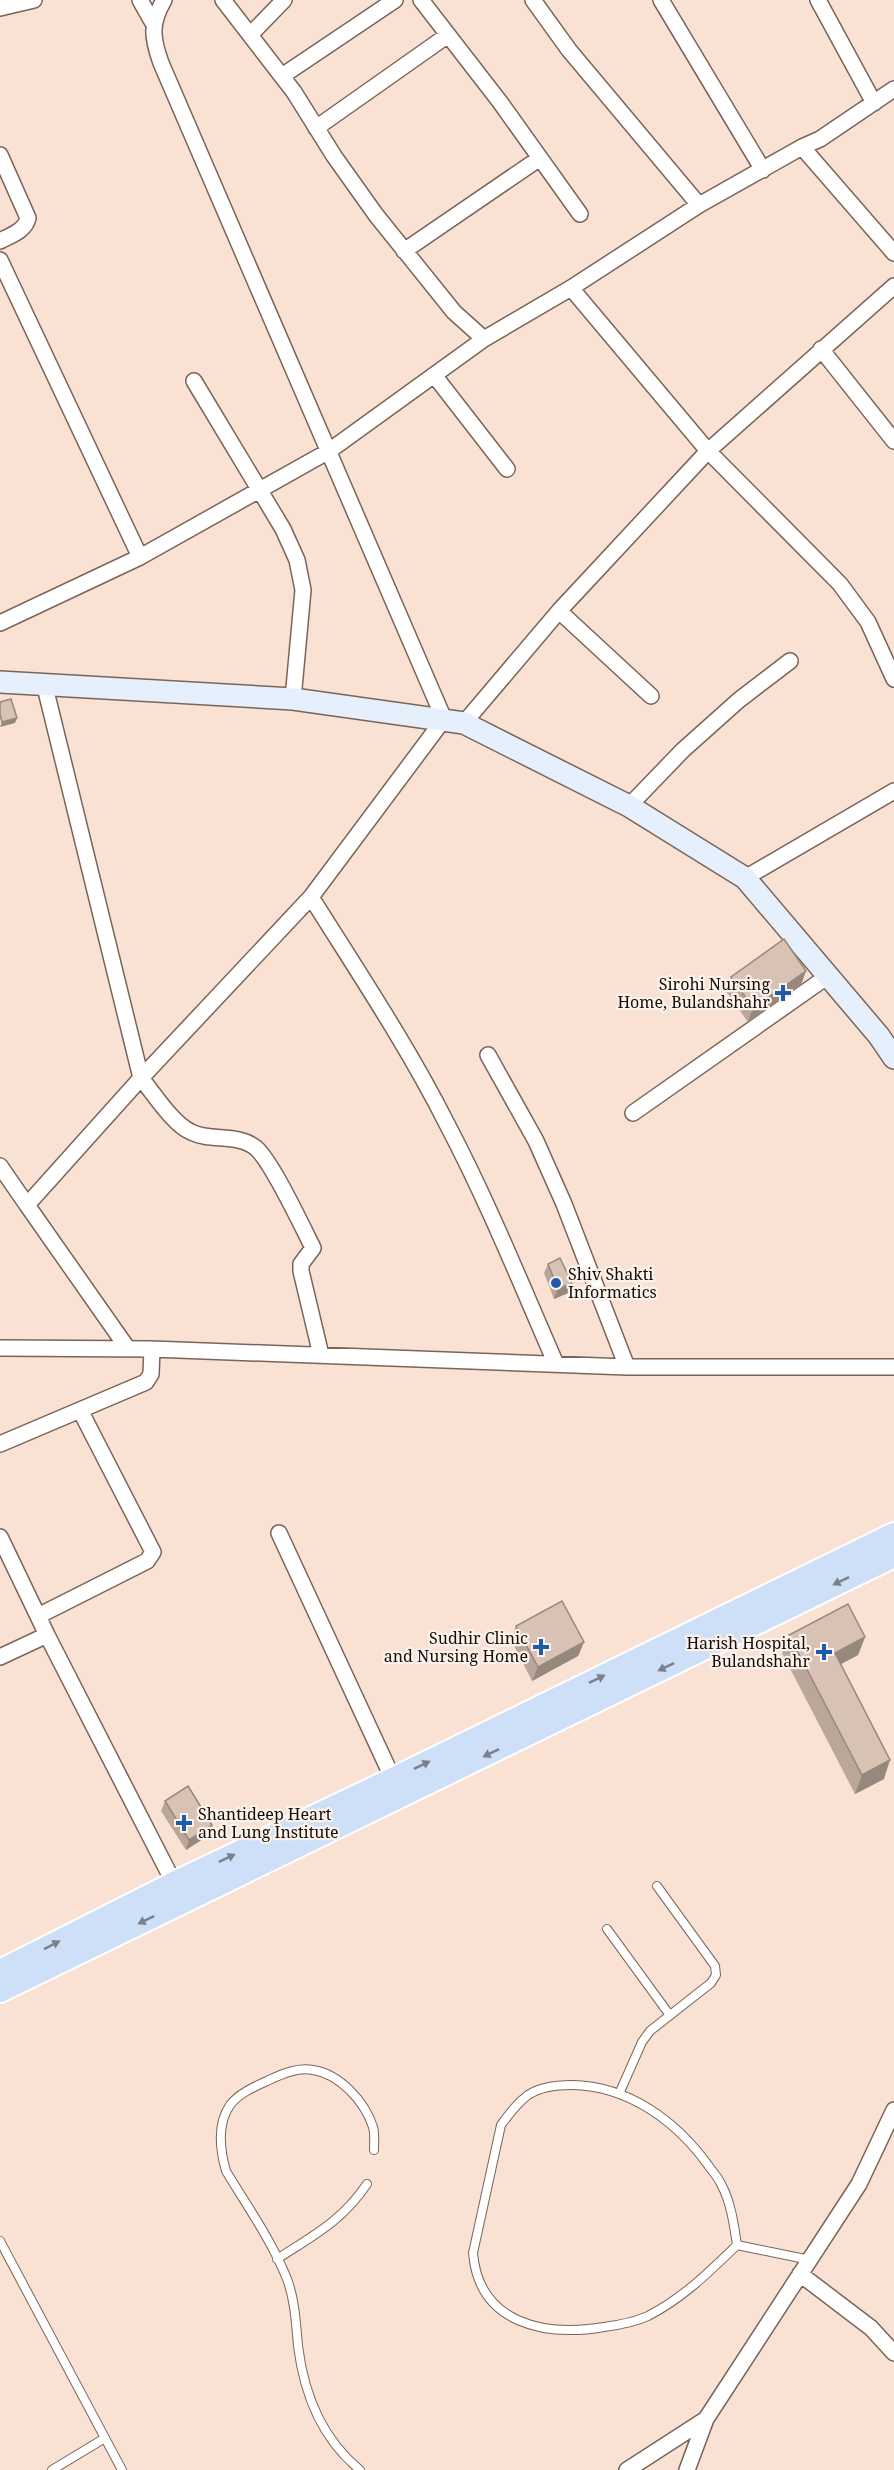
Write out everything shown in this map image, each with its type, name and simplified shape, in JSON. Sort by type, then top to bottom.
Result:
[{"type":"main road","points":[[0,1991],[178,1892],[393,1779],[894,1534]]},
{"type":"main road","points":[[0,1971],[178,1892],[894,1556]]},
{"type":"street","points":[[0,8],[34,0]]},
{"type":"street","points":[[140,0],[153,23],[154,43],[161,63],[329,451],[454,721]]},
{"type":"street","points":[[153,23],[164,0]]},
{"type":"street","points":[[222,0],[282,76],[340,165],[404,251],[454,312],[484,339]]},
{"type":"street","points":[[250,34],[284,0]]},
{"type":"street","points":[[282,76],[395,0]]},
{"type":"street","points":[[422,0],[580,214]]},
{"type":"street","points":[[533,0],[569,50],[699,205]]},
{"type":"street","points":[[661,0],[763,170]]},
{"type":"street","points":[[818,0],[873,103]]},
{"type":"street","points":[[316,128],[448,35]]},
{"type":"street","points":[[1,620],[140,557],[329,451],[484,339],[571,288],[699,205],[802,147],[820,140],[894,89]]},
{"type":"street","points":[[802,147],[894,253]]},
{"type":"street","points":[[0,155],[28,218],[21,230],[0,241]]},
{"type":"street","points":[[404,251],[540,158]]},
{"type":"street","points":[[0,260],[140,557]]},
{"type":"street","points":[[27,1205],[141,1078],[311,897],[454,721],[708,451],[894,286]]},
{"type":"street","points":[[571,288],[708,451],[840,584],[868,622],[894,679]]},
{"type":"street","points":[[821,349],[894,441]]},
{"type":"street","points":[[434,375],[507,469]]},
{"type":"street","points":[[194,381],[283,529],[297,560],[303,590],[293,699]]},
{"type":"street","points":[[559,611],[651,696]]},
{"type":"street","points":[[629,806],[682,750],[739,700],[790,661]]},
{"type":"street","points":[[0,682],[293,699],[454,721],[629,806],[745,878],[879,1036],[894,1058]]},
{"type":"street","points":[[44,683],[141,1078],[175,1119],[190,1132],[201,1136],[246,1141],[264,1156],[312,1248],[301,1264],[301,1271],[321,1355]]},
{"type":"street","points":[[745,878],[894,791]]},
{"type":"street","points":[[311,897],[411,1056],[447,1124],[556,1364]]},
{"type":"street","points":[[633,1113],[828,976]]},
{"type":"street","points":[[488,1055],[540,1151],[564,1204],[627,1367]]},
{"type":"street","points":[[0,1166],[128,1349]]},
{"type":"street","points":[[0,1348],[152,1349],[627,1367],[894,1367]]},
{"type":"street","points":[[0,1444],[146,1382],[151,1374],[152,1349]]},
{"type":"street","points":[[38,1616],[147,1561],[153,1552],[80,1410]]},
{"type":"street","points":[[279,1533],[393,1779]]},
{"type":"street","points":[[2,1544],[178,1892]]},
{"type":"street","points":[[0,1657],[47,1635]]},
{"type":"street","points":[[687,2470],[706,2419],[859,2184],[894,2110]]},
{"type":"street","points":[[800,2274],[871,2328],[894,2353]]},
{"type":"street","points":[[627,2470],[706,2419]]},
{"type":"lane","points":[[619,2094],[642,2042],[650,2031],[711,1983],[716,1976],[715,1966],[657,1886]]},
{"type":"lane","points":[[607,1929],[669,2014]]},
{"type":"lane","points":[[360,2470],[328,2437],[310,2402],[299,2356],[293,2300],[287,2280],[226,2171],[221,2153],[221,2129],[230,2105],[249,2089],[286,2073],[312,2069],[332,2075],[347,2085],[373,2127],[374,2150]]},
{"type":"lane","points":[[558,2085],[592,2085],[632,2098],[667,2120],[693,2145],[721,2184],[737,2245],[687,2293],[647,2316],[619,2325],[575,2332],[532,2326],[504,2313],[491,2301],[480,2284],[474,2269],[473,2253],[501,2125],[511,2111],[530,2094],[558,2085]]},
{"type":"lane","points":[[277,2259],[331,2224],[352,2206],[367,2184]]},
{"type":"lane","points":[[0,2241],[122,2470]]},
{"type":"lane","points":[[737,2245],[810,2260]]},
{"type":"lane","points":[[52,2470],[105,2438]]},
{"type":"building","points":[[11,699],[17,718],[2,722],[0,702]]},
{"type":"building","points":[[784,939],[806,971],[753,1008],[731,977]]},
{"type":"building","points":[[560,1258],[572,1283],[558,1289],[548,1264]]},
{"type":"building","points":[[562,1601],[584,1642],[538,1667],[516,1626]]},
{"type":"building","points":[[848,1604],[865,1637],[835,1653],[890,1760],[862,1775],[789,1635]]},
{"type":"building","points":[[188,1786],[212,1825],[189,1840],[165,1801]]},
{"type":"place","name":"Sirohi Nursing Home, Bulandshahr","points":[[783,993]]},
{"type":"place","name":"Shiv Shakti Informatics","points":[[556,1283]]},
{"type":"place","name":"Sudhir Clinic and Nursing Home","points":[[541,1647]]},
{"type":"place","name":"Harish Hospital, Bulandshahr","points":[[824,1652]]},
{"type":"place","name":"Shantideep Heart and Lung Institute","points":[[184,1823]]}]
